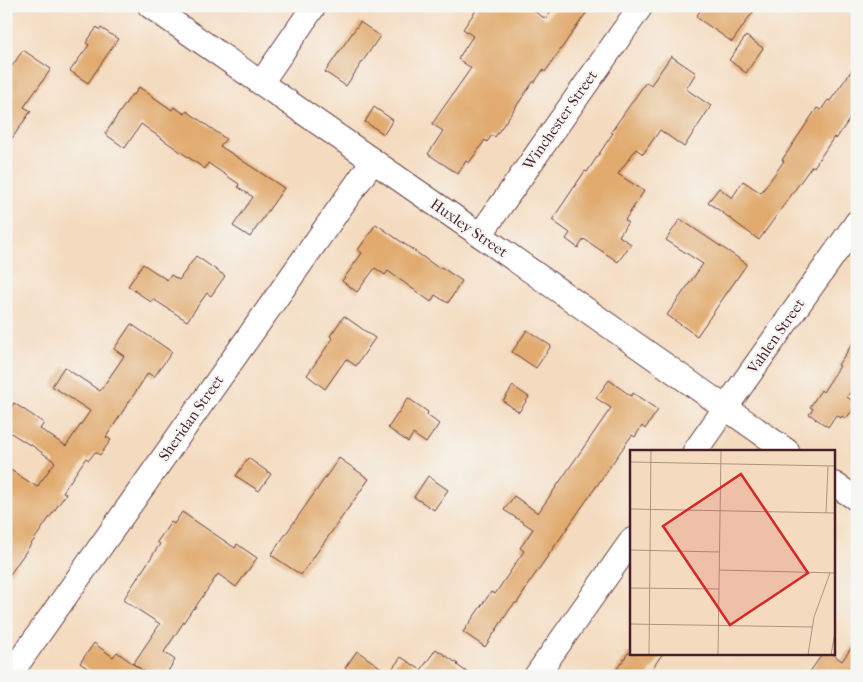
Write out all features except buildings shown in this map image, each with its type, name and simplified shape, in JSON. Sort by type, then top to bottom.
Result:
[{"type":"street","name":"Huxley Street","points":[[150,6],[786,450]]},
{"type":"street","points":[[261,83],[314,6]]},
{"type":"street","name":"Winchester Street","points":[[480,235],[641,6]]},
{"type":"street","name":"Sheridan Street","points":[[9,676],[374,161]]},
{"type":"street","name":"Vahlen Street","points":[[696,450],[857,222]]},
{"type":"street","points":[[836,485],[857,499]]},
{"type":"street","points":[[536,676],[630,543]]}]
